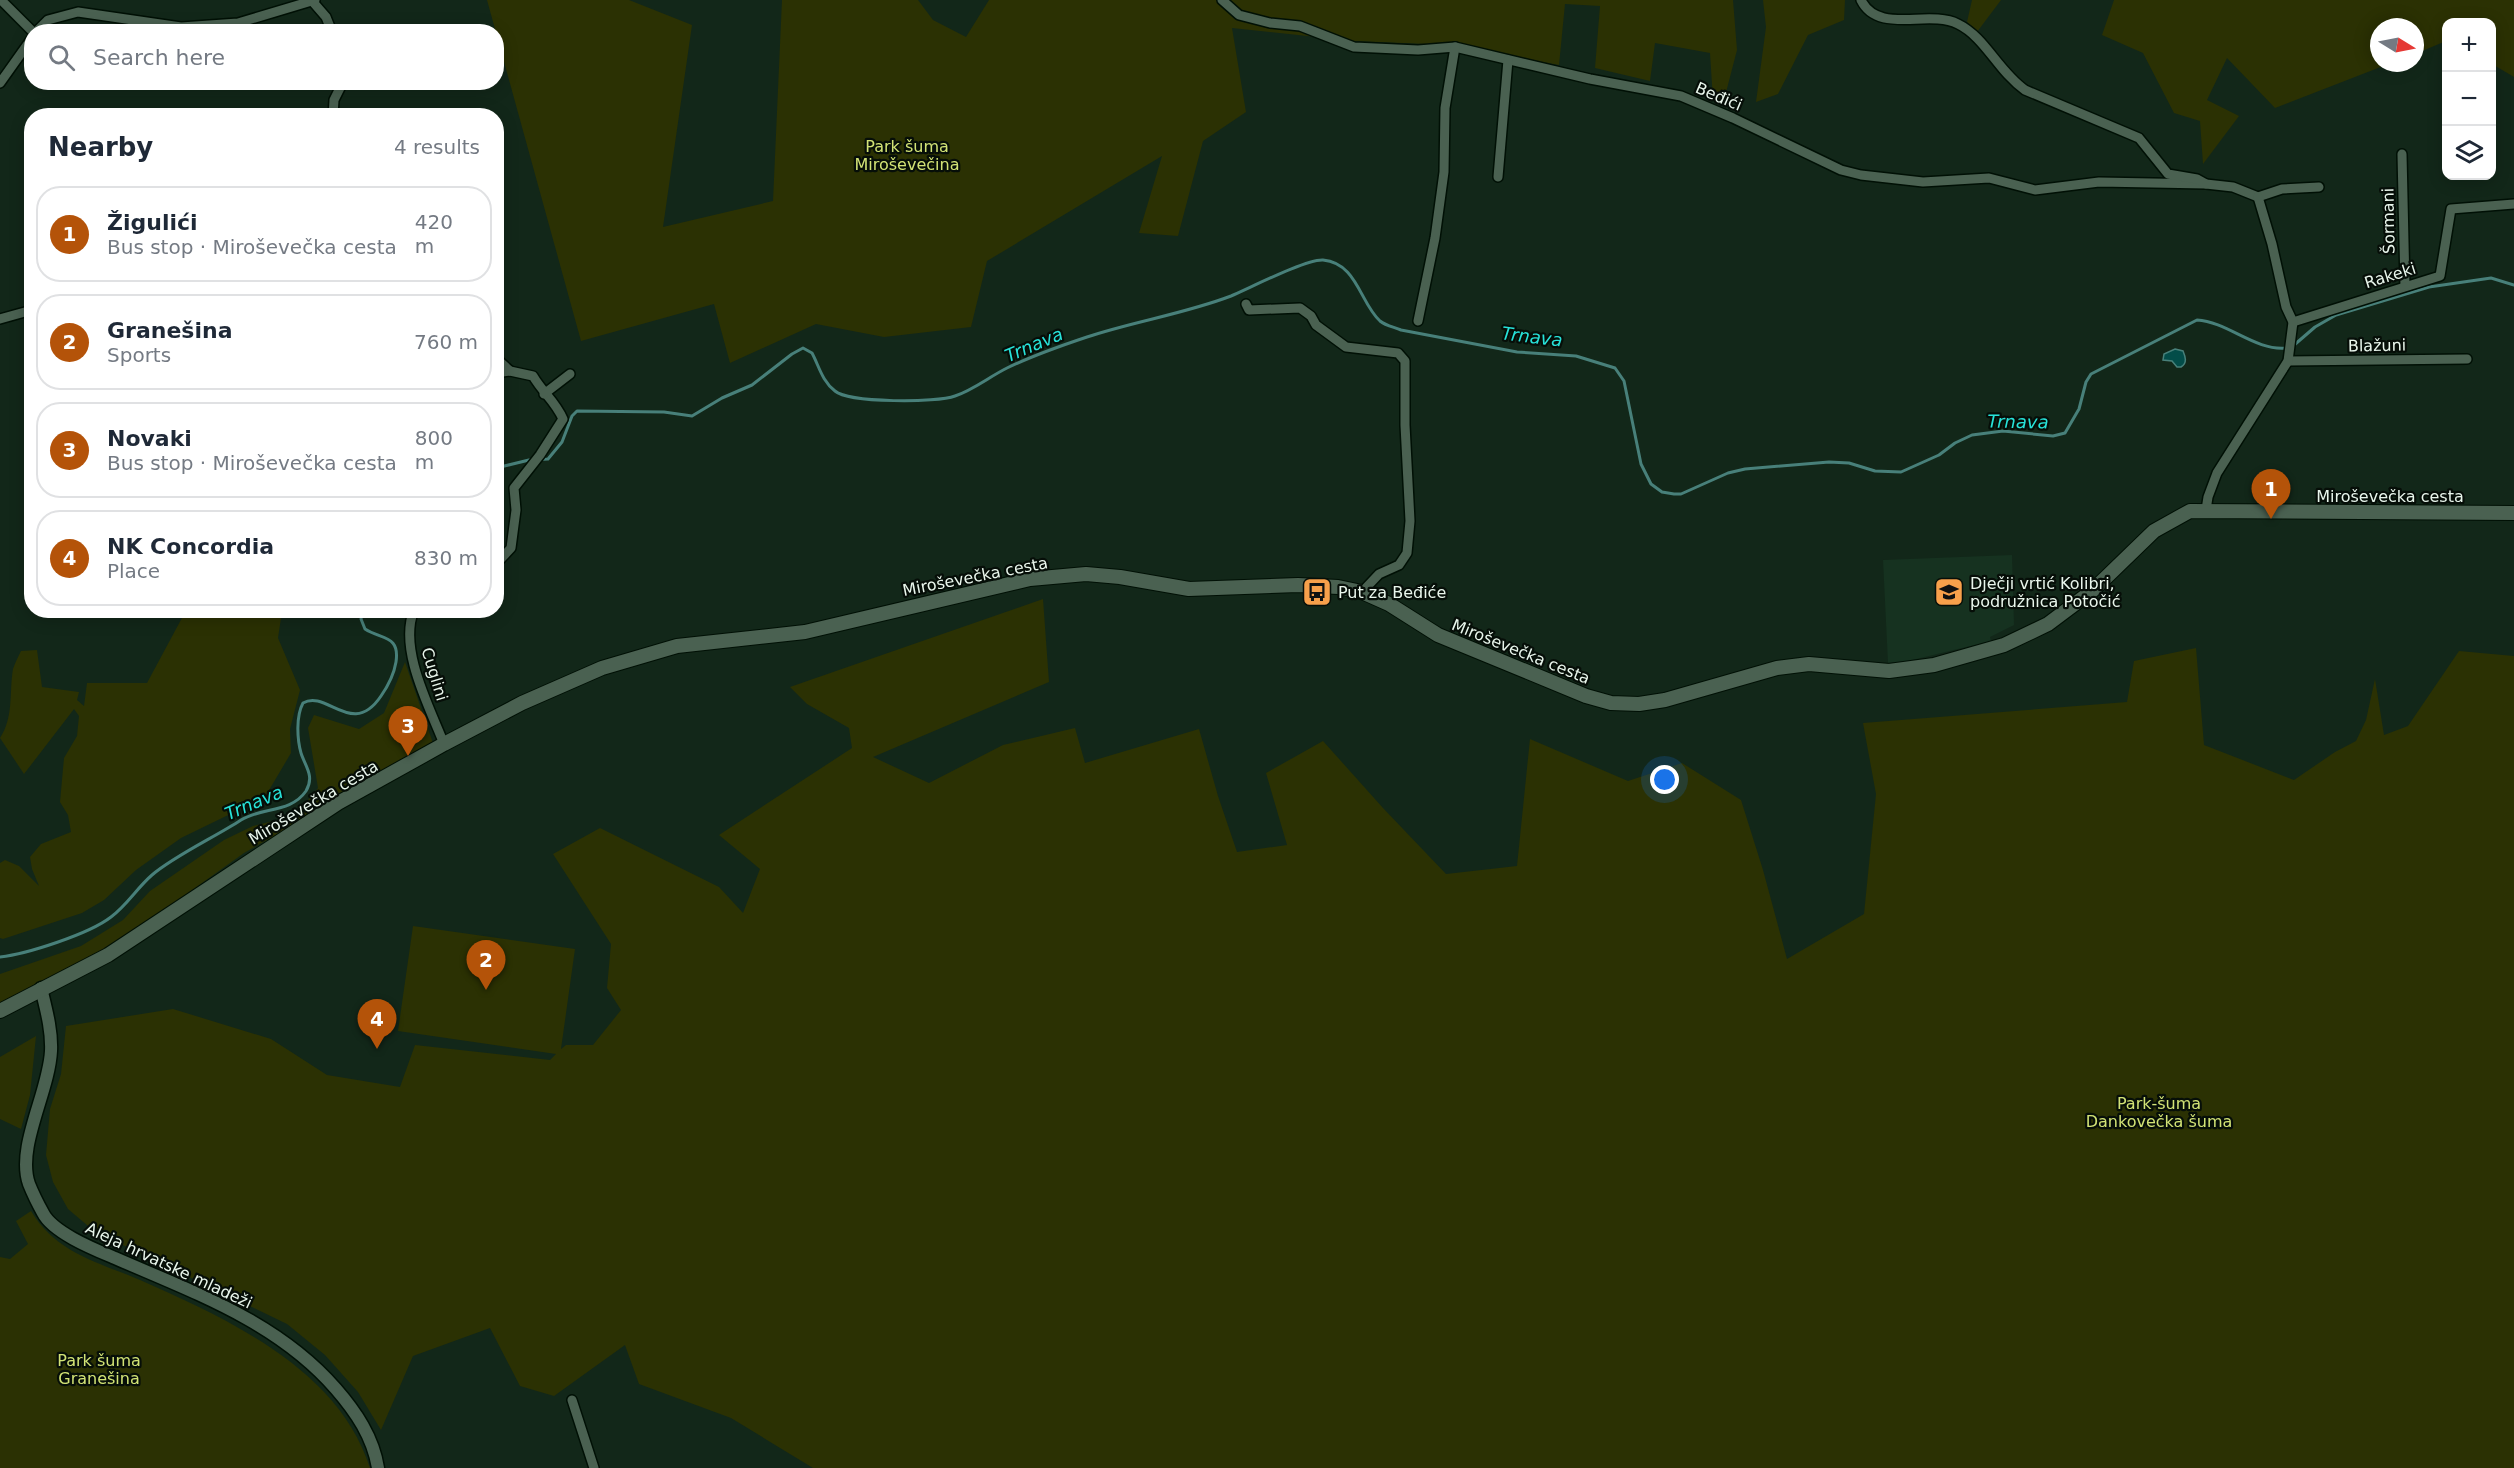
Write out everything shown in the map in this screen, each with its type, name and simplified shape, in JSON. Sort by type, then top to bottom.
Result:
[{"type":"main road","name":"Miroševečka cesta","points":[[0,1011],[108,955],[338,803],[444,744],[522,703],[602,668],[639,656],[687,645],[805,632],[1030,579],[1086,574],[1120,577],[1189,589],[1298,585],[1338,587],[1362,592],[1389,604],[1438,635],[1586,696],[1611,703],[1639,704],[1665,700],[1778,668],[1809,664],[1888,670],[1934,665],[2004,645],[2048,624],[2092,591],[2154,531],[2190,511],[2514,513]]},
{"type":"street","points":[[1,0],[26,24]]},
{"type":"street","name":"Beđići","points":[[1222,0],[1239,15],[1270,23],[1300,26],[1354,47],[1418,50],[1455,47],[1590,79],[1681,96],[1733,118],[1841,170],[1861,175],[1923,182],[1989,177],[2035,190],[2099,182],[2206,184]]},
{"type":"street","points":[[1861,0],[1864,7],[1882,18],[1893,20],[1939,18],[1958,24],[1979,37],[2009,79],[2025,90],[2139,138],[2168,174],[2233,188],[2258,197],[2282,189],[2319,187]]},
{"type":"street","points":[[224,24],[238,23],[314,1],[329,24]]},
{"type":"street","points":[[44,24],[48,20],[78,12],[160,24]]},
{"type":"street","points":[[1418,321],[1435,238],[1444,172],[1445,108],[1455,47]]},
{"type":"street","points":[[0,83],[24,49]]},
{"type":"street","points":[[1498,177],[1508,60]]},
{"type":"street","points":[[334,108],[334,100],[339,90]]},
{"type":"street","name":"Šormani","points":[[2402,154],[2405,286]]},
{"type":"street","points":[[2206,510],[2217,473],[2288,359],[2293,322],[2286,307],[2272,244],[2258,197]]},
{"type":"street","name":"Rakeki","points":[[2293,322],[2440,276],[2451,209],[2514,204]]},
{"type":"street","points":[[1246,304],[1249,310],[1300,308],[1338,343],[1346,347],[1398,353],[1405,362],[1405,425],[1410,521],[1407,553],[1400,565],[1379,574],[1362,592]]},
{"type":"street","points":[[0,319],[24,312]]},
{"type":"street","name":"Blažuni","points":[[2288,359],[2467,359]]},
{"type":"street","points":[[504,365],[510,371]]},
{"type":"street","points":[[504,372],[533,376],[544,394],[556,404],[563,419],[540,455],[514,488],[516,510],[511,548],[504,555]]},
{"type":"street","points":[[544,394],[570,374]]},
{"type":"street","name":"Cuglini","points":[[412,618],[410,631],[418,680],[444,744]]},
{"type":"street","name":"Aleja hrvatske mladeži","points":[[41,988],[49,1019],[51,1052],[45,1088],[27,1144],[28,1182],[44,1216],[76,1241],[223,1306],[279,1337],[317,1367],[353,1408],[375,1449],[378,1468]]},
{"type":"street","points":[[572,1400],[594,1468]]},
{"type":"shaded area","name":"Dječji vrtić Kolibri, podružnica Potočić","points":[[2012,555],[2014,625],[1990,637],[1991,641],[1904,662],[1888,663],[1883,560]]},
{"type":"green space","name":"Park šuma Miroševečina","points":[[487,0],[629,0],[692,25],[663,227],[773,201],[782,0],[918,0],[933,20],[966,37],[989,0],[1733,0],[1737,50],[1723,104],[1713,100],[1710,53],[1655,43],[1650,81],[1595,68],[1600,6],[1565,4],[1559,65],[1451,45],[1354,41],[1232,28],[1246,112],[1203,141],[1178,236],[1139,233],[1162,156],[987,261],[971,327],[884,337],[816,324],[730,363],[714,304],[581,341],[504,62],[504,24],[494,24]]},
{"type":"green space","points":[[1763,0],[1845,0],[1844,20],[1808,35],[1778,94],[1756,102],[1766,27]]},
{"type":"green space","points":[[1972,0],[2001,0],[1977,32],[1967,22]]},
{"type":"green space","points":[[2114,0],[2514,0],[2514,77],[2496,66],[2496,18],[2442,18],[2442,43],[2424,50],[2424,18],[2370,18],[2370,71],[2275,108],[2227,58],[2207,100],[2239,116],[2203,164],[2200,121],[2174,113],[2143,53],[2102,35]]},
{"type":"green space","name":"Park-šuma Dankovečka šuma","points":[[1043,599],[1049,682],[873,757],[929,783],[1003,745],[1075,728],[1085,763],[1199,729],[1237,852],[1287,845],[1266,773],[1323,741],[1446,874],[1517,866],[1530,739],[1628,781],[1682,763],[1741,800],[1787,959],[1864,914],[1876,794],[1863,723],[2127,702],[2134,661],[2196,648],[2204,745],[2294,780],[2335,752],[2356,741],[2366,720],[2375,679],[2384,735],[2408,726],[2459,651],[2514,656],[2514,1468],[813,1468],[731,1418],[639,1384],[625,1345],[554,1396],[520,1386],[490,1328],[413,1356],[381,1430],[358,1392],[325,1355],[287,1324],[94,1231],[68,1209],[53,1182],[46,1155],[50,1109],[61,1074],[66,1026],[173,1009],[271,1039],[327,1075],[400,1087],[415,1045],[550,1060],[556,1054],[398,1031],[413,926],[575,949],[561,1049],[566,1045],[593,1045],[621,1010],[607,988],[611,944],[553,854],[600,828],[719,887],[743,913],[760,869],[719,835],[852,748],[849,728],[807,704],[790,687]]},
{"type":"green space","points":[[182,618],[281,618],[278,638],[300,690],[290,729],[291,753],[265,797],[181,838],[136,870],[104,900],[82,913],[3,939],[0,938],[0,863],[5,860],[19,866],[39,886],[30,857],[41,844],[71,832],[68,815],[60,802],[64,758],[77,736],[79,716],[74,709],[24,774],[0,738],[9,713],[13,669],[21,651],[37,650],[42,687],[79,692],[77,700],[84,706],[87,683],[147,683]]},
{"type":"green space","points":[[405,662],[434,746],[244,853],[111,948],[0,1004],[0,974],[81,946],[123,920],[150,891],[224,840],[253,826],[299,811],[318,788],[308,728],[314,715],[359,729],[384,713]]},
{"type":"green space","points":[[36,1036],[30,1095],[21,1129],[0,1119],[0,1057]]},
{"type":"green space","name":"Park šuma Granešina","points":[[31,1211],[41,1225],[65,1247],[209,1312],[276,1352],[307,1375],[333,1402],[355,1433],[370,1468],[0,1468],[0,1257],[10,1259],[28,1244],[16,1221]]},
{"type":"water","points":[[2175,349],[2183,351],[2185,355],[2185,361],[2181,367],[2177,367],[2172,361],[2163,360],[2164,354]]},
{"type":"waterway","name":"Trnava","points":[[504,466],[529,460],[548,459],[562,442],[572,416],[577,411],[664,412],[692,416],[722,398],[752,385],[803,348],[812,353],[831,387],[843,395],[894,401],[931,400],[955,396],[1026,359],[1105,331],[1213,302],[1304,264],[1323,260],[1343,268],[1351,276],[1373,313],[1380,321],[1390,326],[1517,352],[1576,356],[1615,368],[1624,381],[1641,464],[1651,484],[1662,492],[1674,494],[1681,494],[1728,473],[1745,469],[1829,462],[1849,463],[1875,471],[1901,472],[1939,455],[1955,443],[1972,435],[2003,431],[2053,436],[2065,433],[2079,409],[2086,382],[2091,374],[2197,320],[2220,326],[2263,345],[2286,348]]},
{"type":"waterway","name":"Trnava","points":[[2293,346],[2315,327],[2336,315],[2429,287],[2491,278],[2514,285]]},
{"type":"waterway","name":"Trnava","points":[[0,957],[26,952],[88,930],[111,917],[152,875],[172,861],[249,816],[284,806],[300,798],[310,781],[298,734],[299,714],[303,703],[312,700],[350,713],[360,713],[370,708],[381,696],[394,671],[397,653],[395,647],[388,640],[365,629],[361,618]]},
{"type":"place","name":"Žigulići","points":[[2271,519]]},
{"type":"place","name":"Put za Beđiće","points":[[1317,592]]},
{"type":"place","name":"Dječji vrtić Kolibri, podružnica Potočić","points":[[1949,592]]},
{"type":"place","name":"Novaki","points":[[408,756]]},
{"type":"place","name":"Granešina","points":[[486,990]]},
{"type":"place","name":"NK Concordia","points":[[377,1049]]}]
